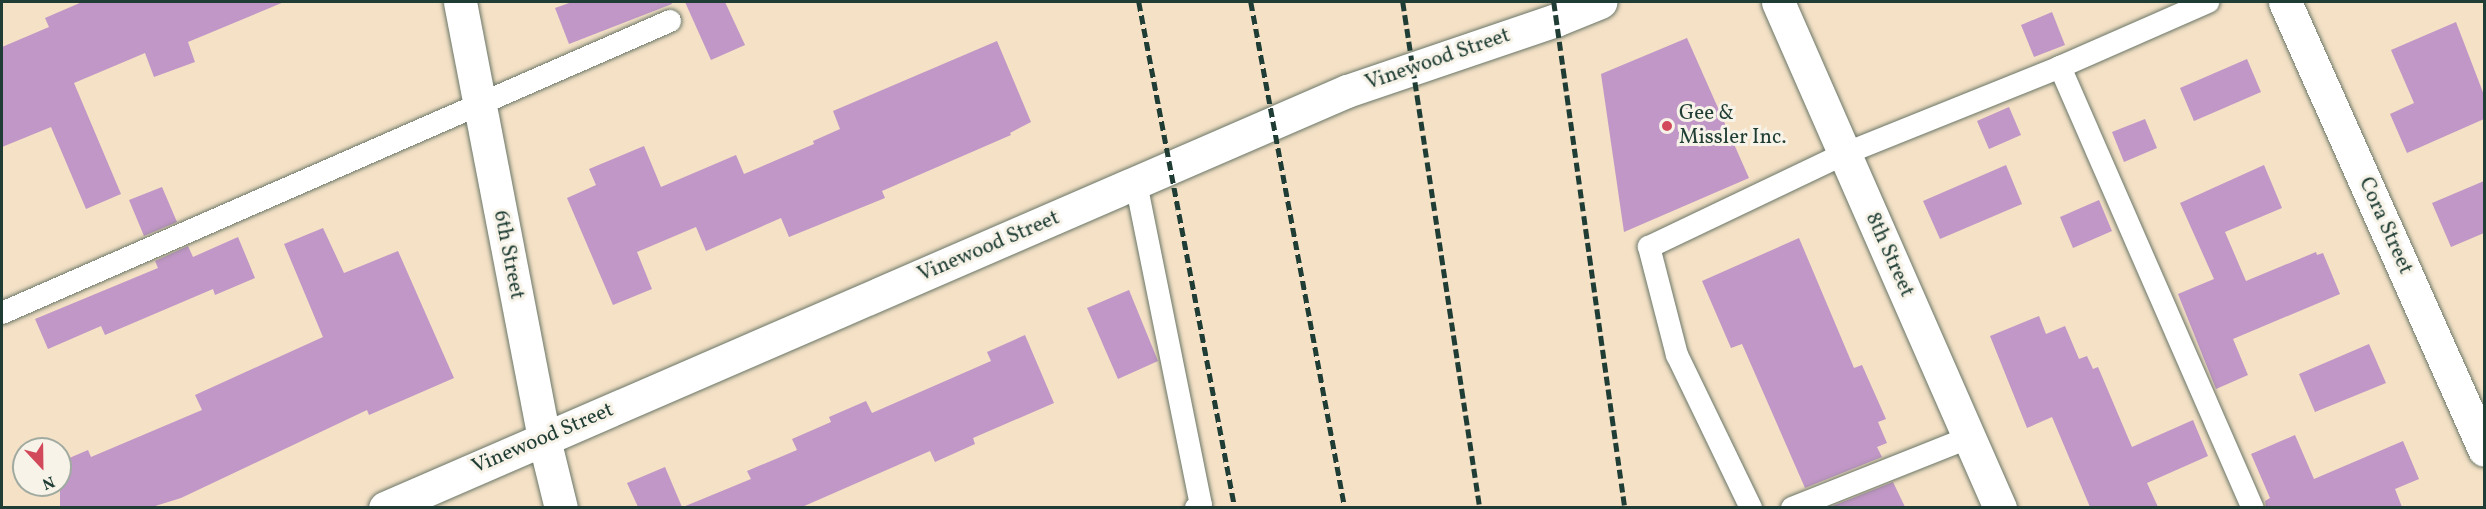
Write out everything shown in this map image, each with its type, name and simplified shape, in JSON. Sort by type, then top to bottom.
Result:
[{"type":"street","name":"6th Street","points":[[460,2],[544,439],[561,507]]},
{"type":"street","name":"Vinewood Street","points":[[385,507],[1347,91],[1600,2]]},
{"type":"street","name":"8th Street","points":[[1778,2],[2000,507]]},
{"type":"street","name":"Cora Street","points":[[2285,2],[2484,450]]},
{"type":"lane","points":[[1751,507],[1677,355],[1649,246],[1844,154],[2060,67],[2208,2]]},
{"type":"lane","points":[[2,313],[479,102],[670,21]]},
{"type":"lane","points":[[2060,67],[2253,507]]},
{"type":"lane","points":[[1136,183],[1201,505],[1196,507]]},
{"type":"lane","points":[[1792,507],[1970,437]]},
{"type":"building","points":[[82,2],[284,2],[188,42],[195,62],[154,77],[145,53],[74,83],[121,194],[86,209],[51,127],[2,147],[2,47],[49,27],[45,18]]},
{"type":"building","points":[[572,2],[671,2],[672,4],[569,44],[555,8]]},
{"type":"building","points":[[685,2],[725,2],[745,45],[711,60]]},
{"type":"building","points":[[2052,12],[2065,45],[2034,57],[2021,25]]},
{"type":"building","points":[[2456,22],[2484,95],[2484,119],[2407,153],[2390,114],[2414,103],[2391,50]]},
{"type":"building","name":"Gee & Missler Inc.","points":[[1687,38],[1749,178],[1624,232],[1601,74]]},
{"type":"building","points":[[997,41],[1031,122],[1010,133],[1011,135],[882,191],[885,198],[789,237],[781,218],[706,251],[696,227],[637,252],[652,289],[613,305],[567,198],[596,185],[589,169],[644,146],[661,187],[736,155],[744,174],[814,144],[813,141],[840,129],[833,111]]},
{"type":"building","points":[[2247,59],[2261,92],[2194,121],[2180,88]]},
{"type":"building","points":[[2009,107],[2021,135],[1989,149],[1977,121]]},
{"type":"building","points":[[2145,119],[2157,148],[2124,162],[2112,132]]},
{"type":"building","points":[[2006,165],[2022,204],[1940,239],[1923,201]]},
{"type":"building","points":[[2264,165],[2282,208],[2225,232],[2246,281],[2316,252],[2317,255],[2323,253],[2340,294],[2233,339],[2248,375],[2216,389],[2178,294],[2214,279],[2180,203]]},
{"type":"building","points":[[2484,181],[2484,233],[2451,247],[2432,203]]},
{"type":"building","points":[[162,187],[177,222],[144,236],[129,200]]},
{"type":"building","points":[[2099,200],[2112,231],[2073,248],[2060,217]]},
{"type":"building","points":[[323,228],[344,273],[398,251],[454,378],[369,415],[367,410],[181,498],[152,507],[60,507],[60,497],[72,497],[72,457],[88,450],[91,457],[202,410],[195,395],[323,337],[284,244]]},
{"type":"building","points":[[238,237],[255,278],[215,295],[213,289],[105,335],[101,326],[48,349],[35,319],[158,268],[155,261],[188,246],[193,257]]},
{"type":"building","points":[[1799,238],[1854,368],[1862,365],[1886,419],[1878,422],[1887,443],[1877,447],[1882,457],[1805,488],[1742,344],[1731,348],[1702,281]]},
{"type":"building","points":[[1129,290],[1158,361],[1118,379],[1087,308]]},
{"type":"building","points":[[2039,316],[2046,334],[2065,326],[2079,359],[2087,356],[2093,369],[2098,367],[2132,447],[2193,420],[2208,456],[2147,483],[2158,507],[2090,507],[2052,417],[2027,428],[1990,336]]},
{"type":"building","points":[[1025,335],[1054,403],[973,438],[975,444],[935,462],[930,451],[802,507],[683,507],[751,479],[747,471],[797,450],[792,439],[831,422],[829,417],[866,401],[872,413],[991,361],[987,352]]},
{"type":"building","points":[[2369,344],[2386,383],[2315,412],[2299,374]]},
{"type":"building","points":[[2295,435],[2314,479],[2403,441],[2419,479],[2395,489],[2402,507],[2266,507],[2265,501],[2270,498],[2251,454]]},
{"type":"building","points":[[665,467],[682,507],[638,507],[627,483]]},
{"type":"building","points":[[1893,482],[1905,507],[1830,507]]},
{"type":"railway","points":[[1139,2],[1235,508]]},
{"type":"railway","points":[[1251,2],[1345,508]]},
{"type":"railway","points":[[1403,2],[1480,508]]},
{"type":"railway","points":[[1554,2],[1625,508]]},
{"type":"place","name":"Gee & Missler Inc.","points":[[1667,126]]}]
